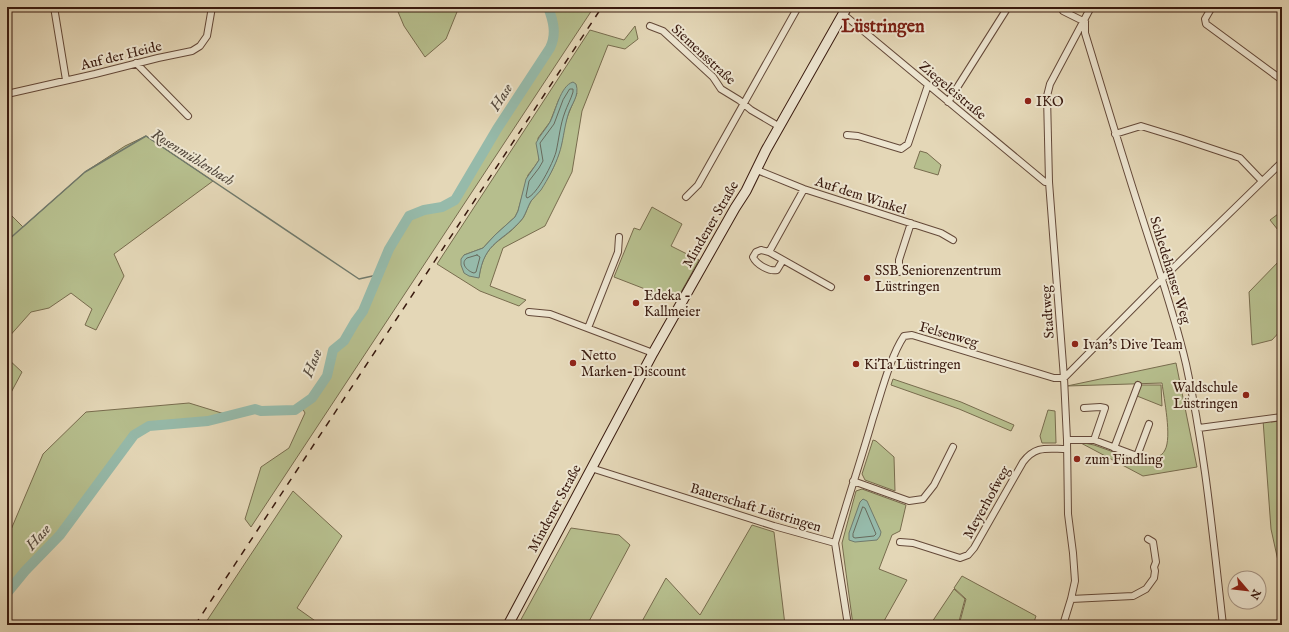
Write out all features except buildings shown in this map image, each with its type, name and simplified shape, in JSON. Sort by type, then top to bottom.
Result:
[{"type":"main road","name":"Mindener Straße","points":[[508,625],[653,353],[746,191],[756,170],[845,10]]},
{"type":"street","points":[[54,7],[66,80]]},
{"type":"street","name":"Auf der Heide","points":[[7,94],[192,51],[200,46],[207,36],[212,7]]},
{"type":"street","points":[[686,197],[698,185],[798,7]]},
{"type":"street","points":[[948,102],[1008,7]]},
{"type":"street","points":[[1061,7],[1063,11],[1085,22]]},
{"type":"street","name":"Stadtweg","points":[[1062,625],[1071,599],[1075,581],[1068,514],[1064,378],[1049,182],[1047,96],[1050,84],[1092,7]]},
{"type":"street","points":[[1212,7],[1205,19],[1206,24],[1282,80]]},
{"type":"street","name":"Ziegeleistraße","points":[[845,10],[948,102],[1044,182],[1049,182]]},
{"type":"street","name":"Schledehauser Weg","points":[[1085,22],[1085,32],[1115,134],[1162,279],[1186,362],[1206,482],[1223,625]]},
{"type":"street","name":"Siemensstraße","points":[[650,26],[662,31],[714,77],[721,89],[751,110],[780,127]]},
{"type":"street","points":[[136,64],[188,116]]},
{"type":"street","points":[[847,135],[858,136],[901,149],[908,144],[928,85]]},
{"type":"street","points":[[1115,134],[1141,126],[1180,138],[1240,158],[1262,181]]},
{"type":"street","points":[[1064,378],[1162,279],[1282,162]]},
{"type":"street","name":"Auf dem Winkel","points":[[756,170],[804,189],[941,233],[953,240]]},
{"type":"street","name":"Auf dem Winkel","points":[[769,252],[804,189]]},
{"type":"street","name":"Auf dem Winkel","points":[[899,272],[899,260],[911,223]]},
{"type":"street","points":[[588,328],[618,252],[619,237]]},
{"type":"street","points":[[783,260],[777,270],[773,271],[755,261],[753,257],[756,252],[761,250],[769,252],[831,287]]},
{"type":"street","points":[[529,312],[550,314],[653,353]]},
{"type":"street","name":"Felsenweg","points":[[835,544],[853,481],[885,381],[899,344],[904,336],[912,335],[1054,378],[1064,378]]},
{"type":"street","points":[[1114,448],[1138,384]]},
{"type":"street","points":[[1084,408],[1105,408],[1094,440]]},
{"type":"street","points":[[1198,428],[1282,417]]},
{"type":"street","points":[[1067,440],[1094,440],[1137,456],[1149,424]]},
{"type":"street","points":[[853,481],[909,501],[923,499],[934,485],[953,447]]},
{"type":"street","name":"Meyerhofweg","points":[[900,542],[913,543],[960,558],[968,555],[974,548],[1029,453],[1037,449],[1067,449]]},
{"type":"street","name":"Bauerschaft Lüstringen","points":[[591,468],[835,544],[848,625]]},
{"type":"street","points":[[1071,599],[1133,596],[1146,589],[1154,578],[1154,567],[1156,562],[1153,542],[1148,539]]},
{"type":"shaded area","points":[[396,7],[459,7],[446,39],[425,57],[404,26]]},
{"type":"shaded area","points":[[548,7],[594,7],[251,527],[245,519],[261,467],[289,448],[305,413],[301,406],[312,397],[327,376],[333,350],[344,341],[363,311],[389,249],[409,216],[424,210],[442,207],[455,200],[497,129],[550,48],[554,32],[553,22]]},
{"type":"shaded area","points":[[635,26],[638,39],[625,49],[608,45],[582,111],[572,172],[545,226],[503,248],[490,286],[526,300],[519,306],[480,291],[437,264],[590,30],[624,40]],"holes":[[[577,93],[566,120],[559,152],[551,173],[531,201],[523,218],[509,233],[496,243],[485,256],[479,277],[464,255],[483,248],[515,217],[528,175],[539,160],[538,138],[550,122],[559,99]]]},
{"type":"shaded area","points":[[146,136],[213,181],[114,254],[124,276],[96,330],[85,325],[92,309],[71,293],[49,308],[31,312],[7,339],[7,211],[23,227],[85,172],[125,146]]},
{"type":"shaded area","points":[[920,151],[927,153],[941,165],[938,175],[914,168]]},
{"type":"shaded area","points":[[652,207],[682,224],[671,246],[699,260],[676,301],[614,277],[634,228],[640,230]]},
{"type":"shaded area","points":[[1282,211],[1282,235],[1270,220]]},
{"type":"shaded area","points":[[1282,258],[1282,329],[1272,340],[1252,345],[1249,292]]},
{"type":"shaded area","points":[[7,358],[22,372],[7,400]]},
{"type":"shaded area","points":[[1176,363],[1197,467],[1143,476],[1079,442],[1094,445],[1144,463],[1161,455],[1165,450],[1168,436],[1162,383],[1067,386]]},
{"type":"shaded area","points":[[893,379],[961,402],[1014,425],[1011,431],[959,409],[891,385]]},
{"type":"shaded area","points":[[1141,385],[1161,385],[1162,406],[1137,396]]},
{"type":"shaded area","points":[[189,403],[228,415],[217,420],[149,426],[134,435],[60,535],[25,571],[7,593],[7,539],[43,454],[86,412]]},
{"type":"shaded area","points":[[1048,410],[1055,411],[1056,443],[1042,443],[1040,436]]},
{"type":"shaded area","points":[[1282,419],[1282,579],[1271,529],[1263,420]]},
{"type":"shaded area","points":[[873,440],[894,457],[895,491],[865,480],[862,474]]},
{"type":"shaded area","points":[[862,489],[906,505],[900,531],[892,535],[879,569],[907,580],[884,621],[887,625],[853,625],[842,543],[856,491]]},
{"type":"shaded area","points":[[293,491],[342,536],[297,608],[321,625],[204,625]]},
{"type":"shaded area","points":[[752,525],[774,532],[785,625],[640,625],[666,578],[700,615]]},
{"type":"shaded area","points":[[571,528],[619,535],[630,545],[587,625],[518,625]]},
{"type":"shaded area","points":[[962,576],[1036,616],[1033,625],[959,625],[966,599],[954,588]]},
{"type":"shaded area","points":[[954,589],[965,599],[958,625],[930,625]]},
{"type":"water","points":[[573,82],[576,84],[577,88],[576,96],[569,111],[559,154],[549,177],[541,190],[531,201],[523,218],[490,249],[485,256],[479,278],[469,276],[464,273],[461,265],[461,259],[464,255],[483,248],[515,217],[518,211],[526,179],[539,160],[536,143],[550,122],[565,88]]},
{"type":"water","points":[[863,499],[867,501],[881,532],[877,540],[855,542],[849,540],[849,533],[860,502]]},
{"type":"waterway","name":"Hase","points":[[7,593],[25,571],[60,535],[134,435],[149,426],[208,421],[255,409],[261,411],[295,410],[312,398],[327,376],[333,350],[344,341],[363,311],[389,249],[409,216],[424,210],[442,207],[455,200],[497,129],[550,48],[554,32],[553,22],[548,7]]},
{"type":"waterway","name":"Rosenmühlenbach","points":[[7,241],[85,172],[146,136],[359,279],[377,275]]},
{"type":"railway","points":[[195,625],[602,7]]},
{"type":"place","name":"IKO","points":[[1028,101]]},
{"type":"place","name":"SSB Seniorenzentrum Lüstringen","points":[[867,278]]},
{"type":"place","name":"Edeka - Kallmeier","points":[[636,303]]},
{"type":"place","name":"Ivan's Dive Team","points":[[1075,344]]},
{"type":"place","name":"Netto Marken-Discount","points":[[573,363]]},
{"type":"place","name":"KiTa Lüstringen","points":[[856,364]]},
{"type":"place","name":"Waldschule Lüstringen","points":[[1246,395]]},
{"type":"place","name":"zum Findling","points":[[1077,459]]},
{"type":"district","name":"Lüstringen","points":[[883,26]]}]
